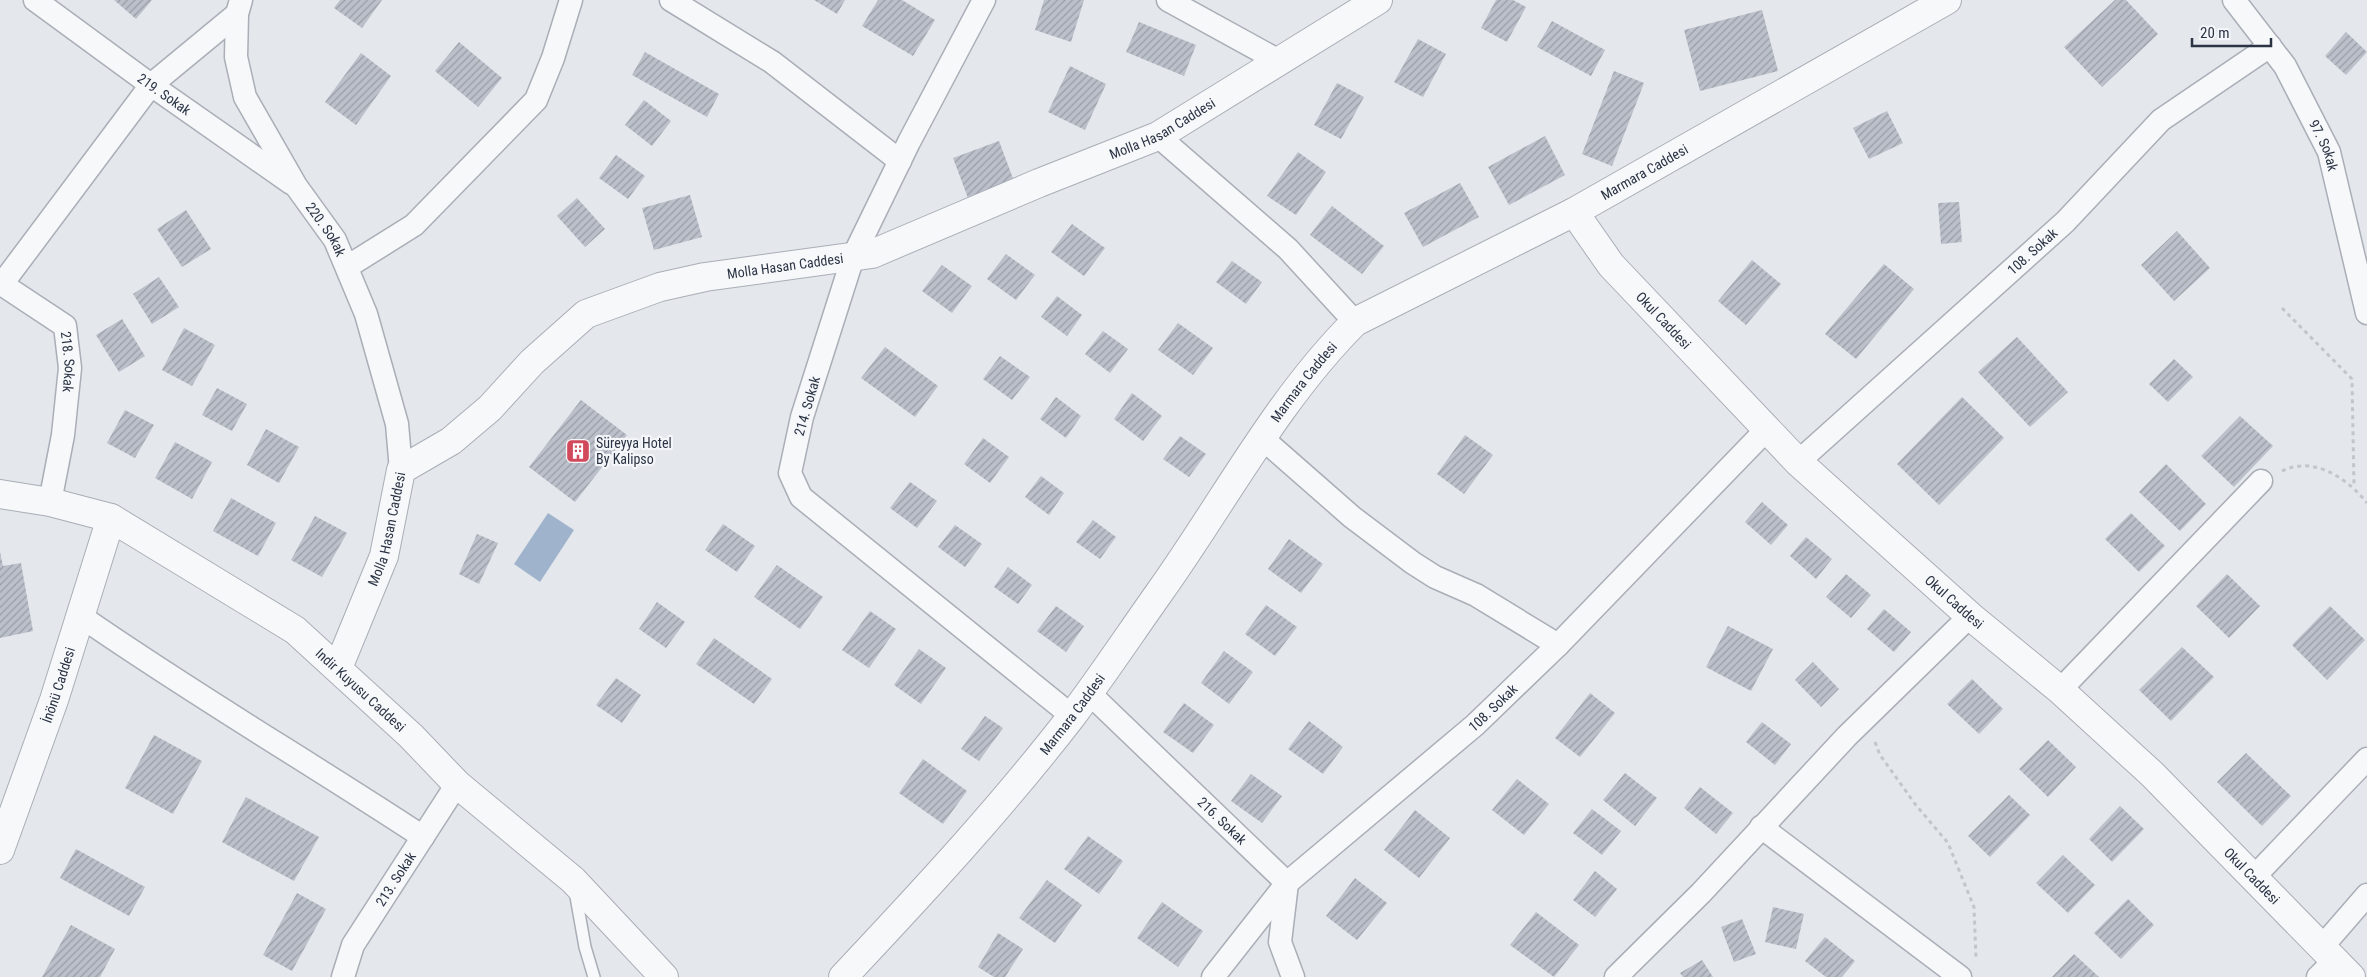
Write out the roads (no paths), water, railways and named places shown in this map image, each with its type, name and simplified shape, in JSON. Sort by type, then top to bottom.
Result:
[{"type":"street","name":"219. Sokak","points":[[35,0],[151,85],[296,186]]},
{"type":"street","points":[[347,268],[414,225],[536,100],[553,58],[571,0]]},
{"type":"street","points":[[671,0],[772,62],[900,161]]},
{"type":"street","name":"214. Sokak","points":[[984,0],[852,257],[802,417],[790,473],[801,497],[1072,716]]},
{"type":"street","points":[[1168,0],[1279,61]]},
{"type":"street","name":"Molla Hasan Caddesi","points":[[338,668],[384,556],[401,470],[451,441],[490,408],[532,362],[586,314],[660,287],[705,277],[872,254],[1039,183],[1158,136],[1378,0]]},
{"type":"street","name":"Marmara Caddesi","points":[[842,977],[951,862],[1072,716],[1190,550],[1286,402],[1329,348],[1356,322],[1574,212],[1947,0]]},
{"type":"street","name":"97. Sokak","points":[[2234,0],[2285,66],[2329,152],[2367,313]]},
{"type":"street","points":[[1,284],[151,85],[239,7]]},
{"type":"street","name":"220. Sokak","points":[[239,7],[236,57],[245,97],[296,186],[335,240],[347,268],[366,314],[397,424],[401,470]]},
{"type":"street","name":"108. Sokak","points":[[1798,462],[2065,222],[2161,120],[2270,46]]},
{"type":"street","points":[[1158,136],[1288,249],[1356,322]]},
{"type":"street","name":"Okul Caddesi","points":[[1574,212],[1611,264],[1798,462],[1970,616],[2060,690],[2152,774],[2252,878],[2331,966]]},
{"type":"street","name":"218. Sokak","points":[[1,284],[65,326],[70,368],[63,435],[50,502]]},
{"type":"street","name":"108. Sokak","points":[[1213,977],[1287,883],[1475,725],[1558,645],[1767,429]]},
{"type":"street","points":[[1262,438],[1352,516],[1412,563],[1435,577],[1476,595],[1558,645]]},
{"type":"street","points":[[2060,690],[2261,481]]},
{"type":"street","name":"Indir Kuyusu Caddesi","points":[[0,494],[50,502],[111,518],[296,630],[411,736],[457,784],[573,880],[664,977]]},
{"type":"street","name":"İnönü Caddesi","points":[[0,850],[54,700],[79,615],[111,518]]},
{"type":"street","points":[[79,615],[144,660],[423,837]]},
{"type":"street","points":[[1621,976],[1866,718],[1970,616]]},
{"type":"street","name":"216. Sokak","points":[[1088,692],[1287,883]]},
{"type":"street","points":[[2252,878],[2367,759]]},
{"type":"street","name":"213. Sokak","points":[[343,977],[353,945],[457,784]]},
{"type":"street","points":[[1761,827],[1968,972]]},
{"type":"street","points":[[1287,883],[1280,942],[1293,977]]},
{"type":"street","points":[[2331,966],[2367,895]]},
{"type":"street","points":[[334,977],[353,945]]},
{"type":"lane","points":[[573,880],[585,947],[594,977]]},
{"type":"water","points":[[548,513],[574,530],[540,582],[514,564]]},
{"type":"place","name":"Süreyya Hotel By Kalipso","points":[[578,451]]}]
